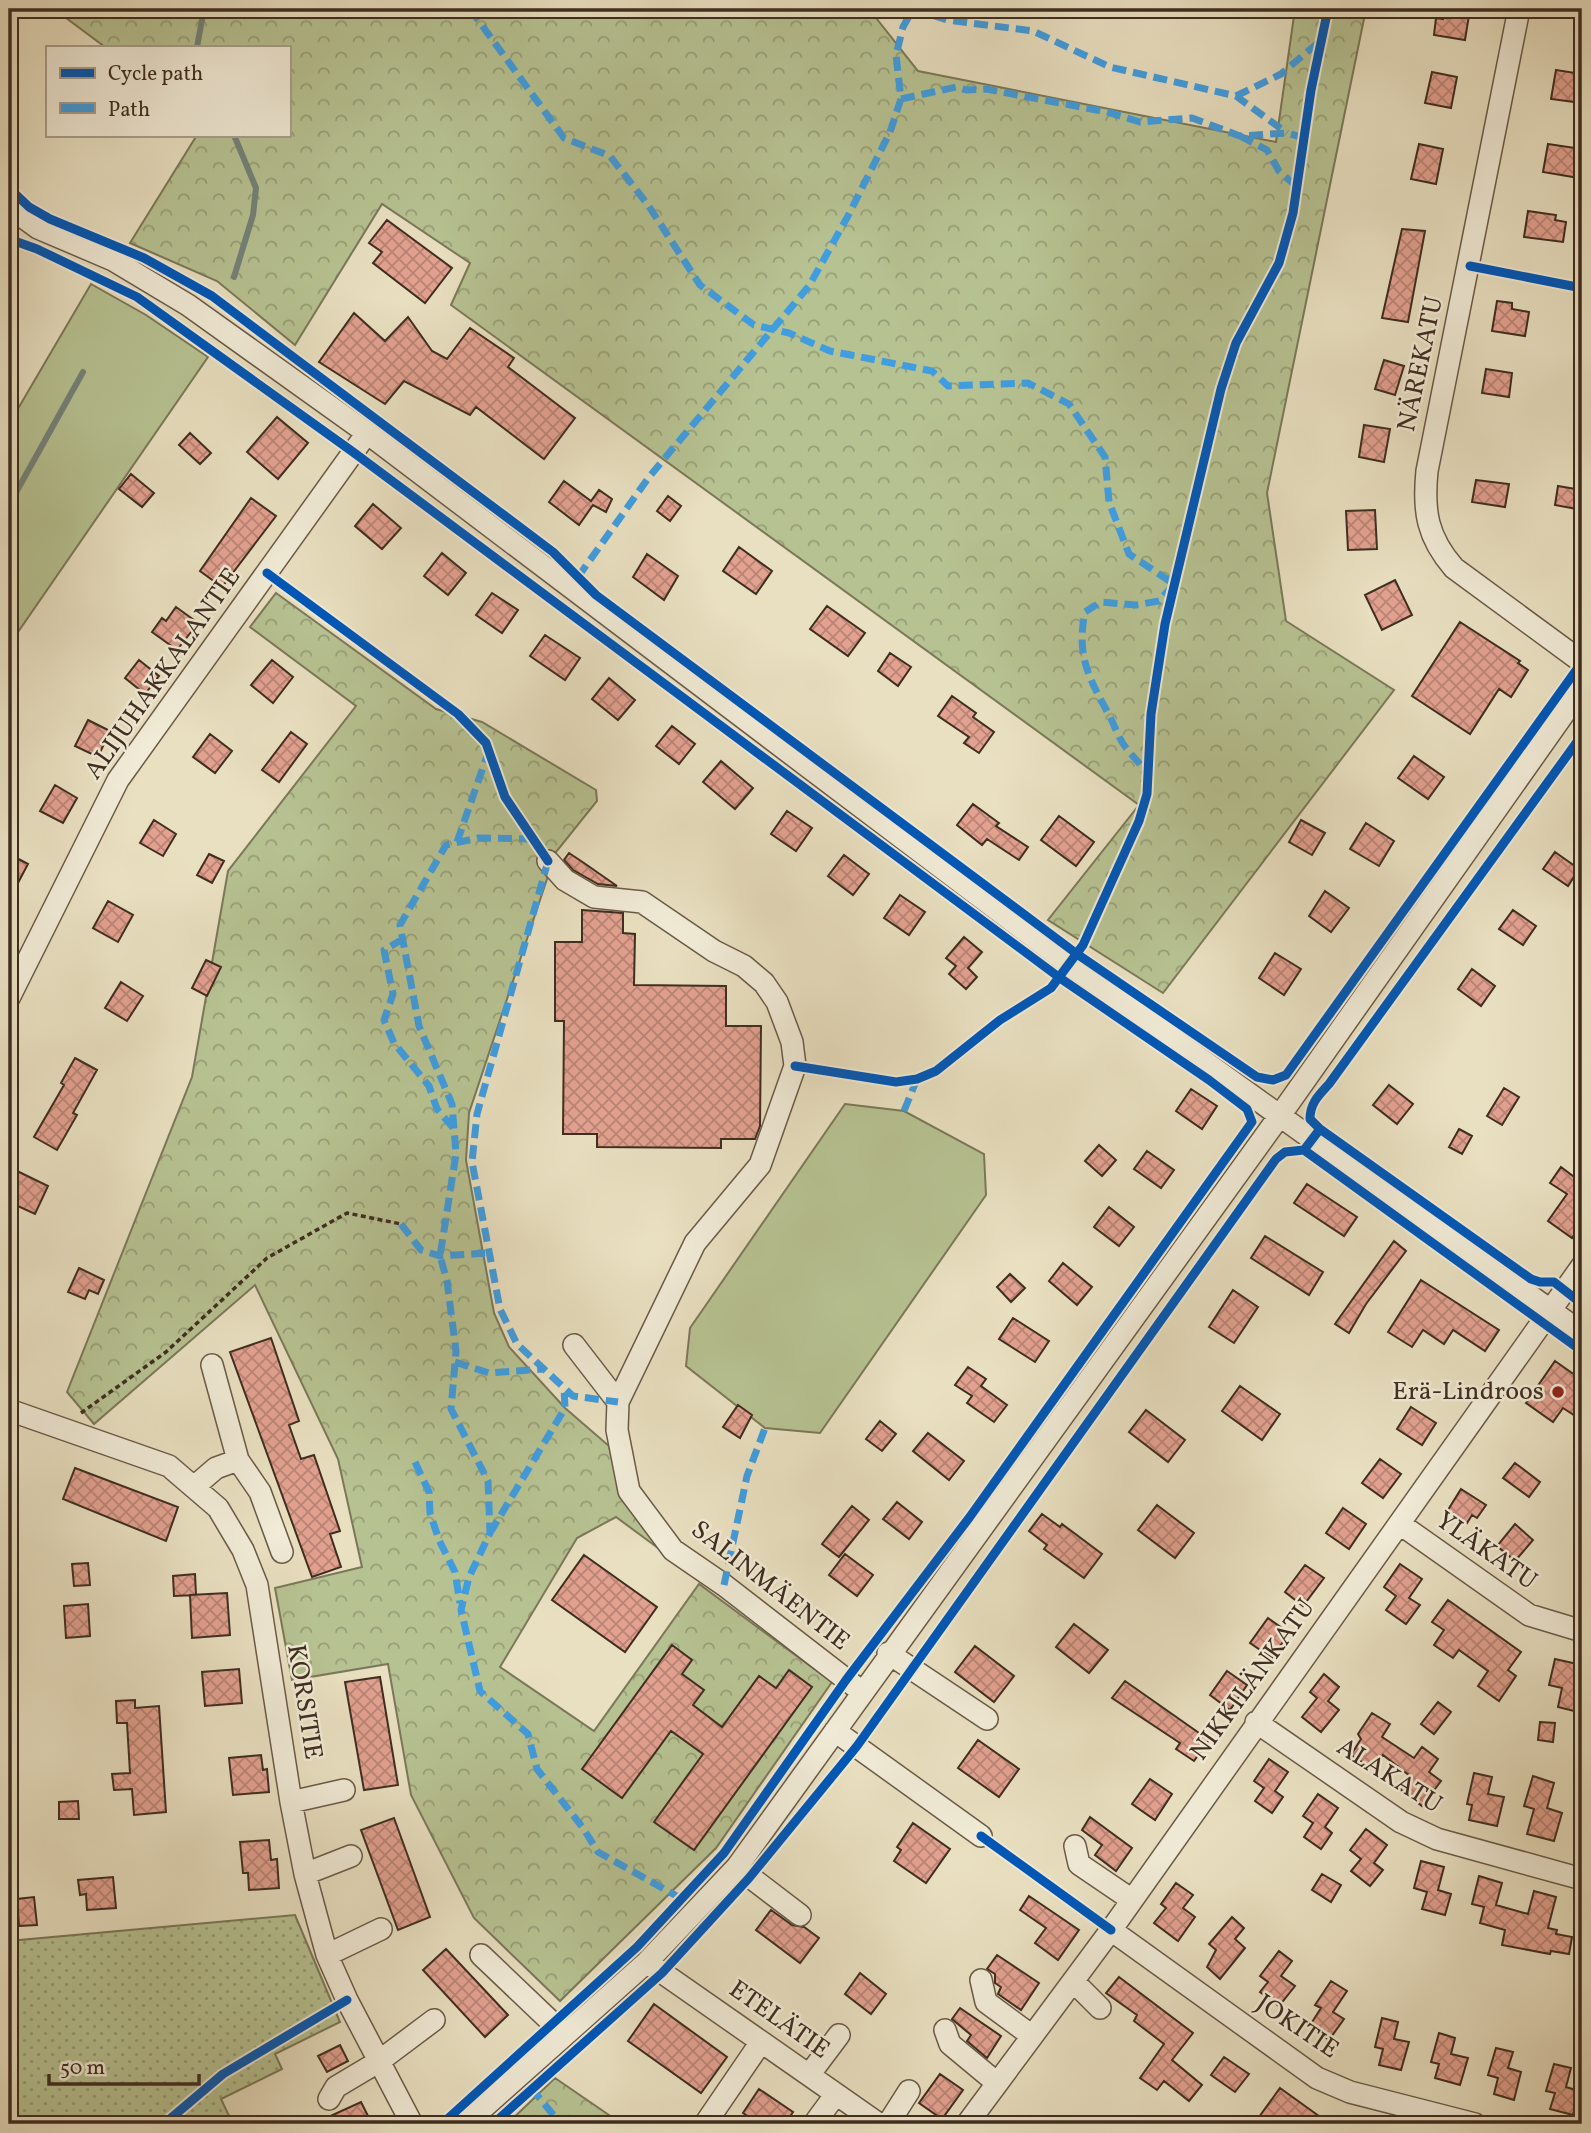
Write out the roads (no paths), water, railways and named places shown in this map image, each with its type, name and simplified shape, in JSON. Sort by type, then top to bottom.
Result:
[{"type":"street","name":"NÄREKATU","points":[[1519,9],[1427,471],[1425,516],[1439,551],[1454,568],[1582,662]]},
{"type":"street","points":[[9,207],[38,228],[113,260],[188,305],[367,433],[1070,965],[1281,1114],[1582,1333]]},
{"type":"street","name":"ALIJUHAKKALANTIE","points":[[9,998],[118,780],[367,433]]},
{"type":"street","points":[[465,2124],[647,1962],[737,1867],[888,1653],[1281,1114],[1582,688]]},
{"type":"street","points":[[548,861],[565,880],[594,897],[642,902],[714,951],[744,966],[764,983],[777,1002],[792,1042],[795,1066],[760,1165],[695,1243],[618,1402],[574,1345]]},
{"type":"street","name":"NIKKILÄNKATU","points":[[967,2124],[1111,1930],[1582,1266]]},
{"type":"street","points":[[212,1365],[238,1460],[260,1492],[282,1552]]},
{"type":"street","name":"SALINMÄENTIE","points":[[618,1402],[617,1430],[628,1491],[673,1550],[724,1585],[861,1691]]},
{"type":"street","name":"KORSITIE","points":[[9,1410],[169,1466],[218,1508],[243,1550],[257,1584],[291,1802],[305,1874],[327,1955],[378,2062],[412,2124]]},
{"type":"street","points":[[195,1486],[216,1468],[238,1460]]},
{"type":"street","name":"YLÄKATU","points":[[1400,1524],[1529,1615],[1582,1631]]},
{"type":"street","points":[[888,1653],[987,1719]]},
{"type":"street","name":"ALAKATU","points":[[1256,1722],[1401,1822],[1437,1839],[1582,1879]]},
{"type":"street","points":[[835,1731],[981,1836]]},
{"type":"street","points":[[291,1802],[344,1790]]},
{"type":"street","points":[[1075,1846],[1079,1864],[1132,1899]]},
{"type":"street","points":[[305,1874],[351,1856]]},
{"type":"street","points":[[737,1867],[800,1915]]},
{"type":"street","points":[[327,1955],[381,1929]]},
{"type":"street","name":"JOKITIE","points":[[1111,1930],[1317,2078],[1350,2092],[1475,2124]]},
{"type":"street","points":[[481,1955],[565,2035]]},
{"type":"street","name":"ETELÄTIE","points":[[647,1962],[879,2124]]},
{"type":"street","points":[[981,1980],[986,2002],[1032,2036]]},
{"type":"street","points":[[1073,1981],[1100,2008]]},
{"type":"street","points":[[329,2099],[336,2087],[378,2062],[433,2020]]},
{"type":"street","points":[[945,2030],[950,2044],[997,2083]]},
{"type":"street","points":[[809,2075],[839,2035]]},
{"type":"street","points":[[705,2124],[761,2042]]},
{"type":"street","points":[[888,2124],[909,2091]]},
{"type":"street","points":[[814,2124],[836,2094]]},
{"type":"waterway","points":[[197,46],[204,9]]},
{"type":"waterway","points":[[234,136],[256,188],[253,215],[234,277]]},
{"type":"waterway","points":[[9,505],[83,372]]},
{"type":"place","name":"Erä-Lindroos","points":[[1558,1392]]}]
